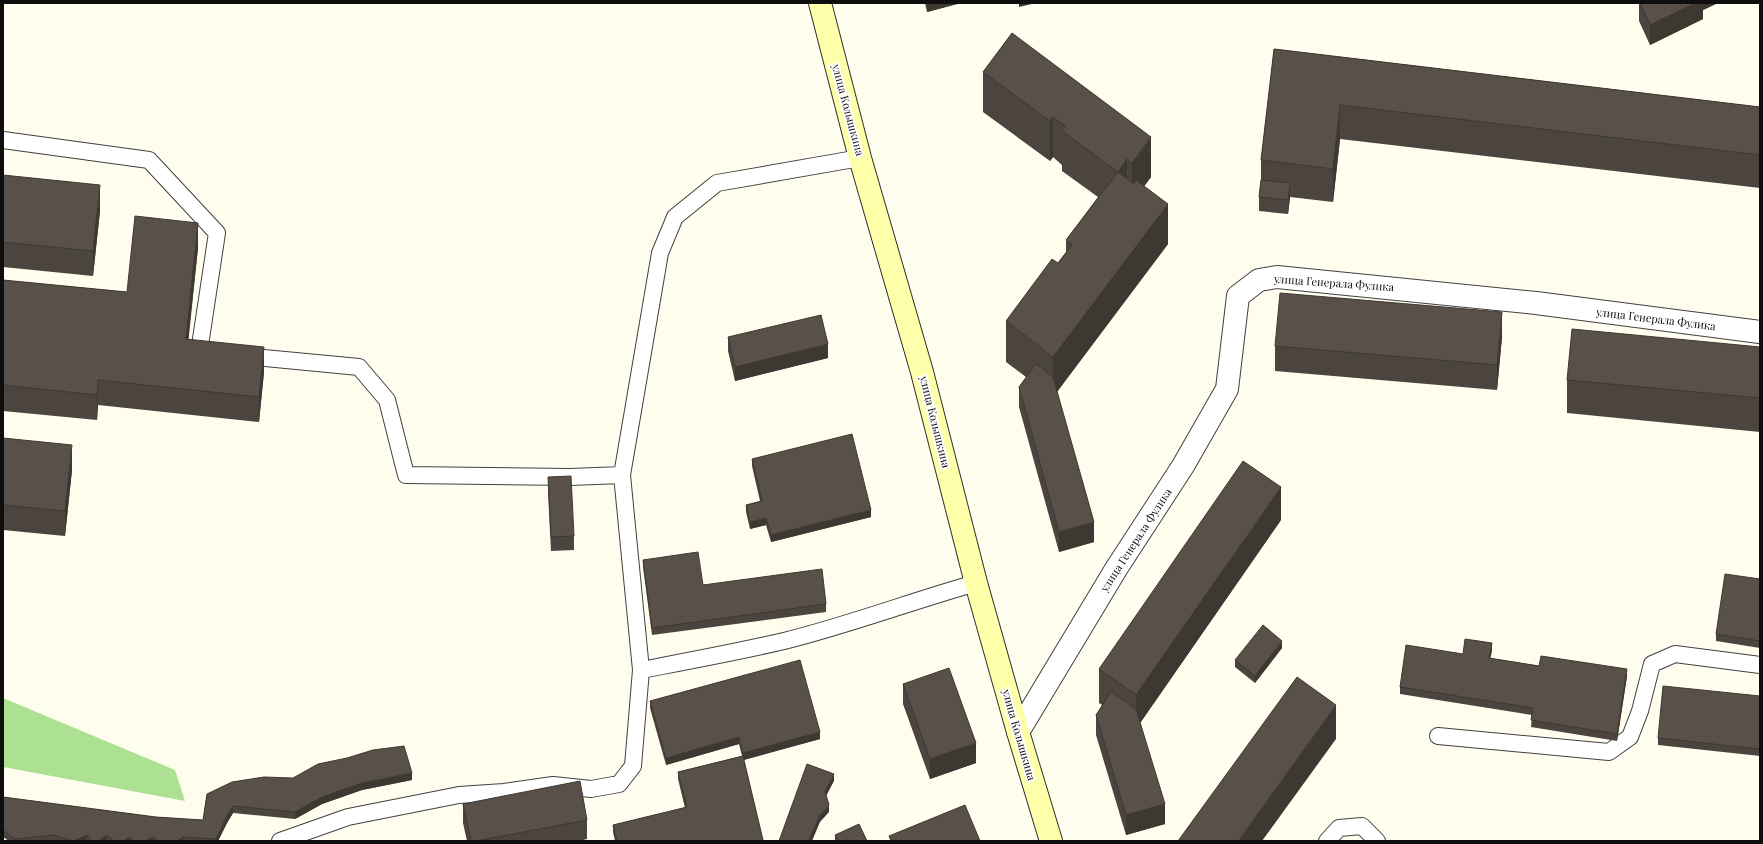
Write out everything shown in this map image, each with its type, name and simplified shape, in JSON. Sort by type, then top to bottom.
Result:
[{"type":"street","name":"улица Колышкина","points":[[820,3],[860,158],[922,372],[976,583],[1018,732],[1051,841]]},
{"type":"street","name":"улица Генерала Фулика","points":[[1018,732],[1116,569],[1183,466],[1227,389],[1238,296],[1259,280],[1277,277],[1536,303],[1760,332]]},
{"type":"lane","points":[[3,140],[149,160],[217,233],[199,352],[359,367],[386,400],[406,475],[570,477],[622,475]]},
{"type":"lane","points":[[280,841],[348,817],[459,795],[504,792],[553,785],[591,789],[619,784],[633,766],[641,670],[622,475],[660,252],[675,217],[717,183],[860,158]]},
{"type":"lane","points":[[641,670],[783,641],[976,583]]},
{"type":"lane","points":[[1438,736],[1609,752],[1630,736],[1640,711],[1652,664],[1676,654],[1760,665]]},
{"type":"lane","points":[[1328,841],[1339,828],[1362,826],[1377,841]]},
{"type":"green space","points":[[3,698],[175,770],[185,801],[3,767]]},
{"type":"building","points":[[1640,3],[1695,3],[1650,25]]},
{"type":"building","points":[[1012,33],[1151,137],[1132,163],[1127,159],[1118,172],[1062,131],[1065,126],[1053,117],[1050,121],[983,72]]},
{"type":"building","points":[[1274,49],[1760,107],[1760,155],[1340,105],[1333,169],[1261,160]]},
{"type":"building","points":[[1118,172],[1134,184],[1136,180],[1168,204],[1053,357],[1006,321],[1052,259],[1058,263],[1072,245],[1066,240]]},
{"type":"building","points":[[3,175],[100,185],[93,251],[3,242]]},
{"type":"building","points":[[1261,180],[1290,183],[1288,200],[1259,197]]},
{"type":"building","points":[[135,216],[198,223],[186,339],[264,347],[259,397],[98,380],[97,395],[3,385],[3,280],[127,292]]},
{"type":"building","points":[[1280,293],[1502,312],[1497,365],[1275,346]]},
{"type":"building","points":[[821,315],[828,344],[735,367],[728,337]]},
{"type":"building","points":[[1572,329],[1760,347],[1760,398],[1567,380]]},
{"type":"building","points":[[1036,364],[1053,377],[1094,522],[1059,532],[1019,387]]},
{"type":"building","points":[[852,434],[871,510],[771,535],[766,518],[750,522],[746,505],[762,501],[752,459]]},
{"type":"building","points":[[3,438],[72,445],[65,511],[3,505]]},
{"type":"building","points":[[1243,461],[1281,487],[1136,695],[1099,669]]},
{"type":"building","points":[[571,476],[574,536],[551,537],[548,477]]},
{"type":"building","points":[[698,552],[703,585],[822,569],[826,604],[652,628],[643,560]]},
{"type":"building","points":[[1725,574],[1760,579],[1760,641],[1716,634]]},
{"type":"building","points":[[1263,625],[1282,641],[1255,676],[1235,660]]},
{"type":"building","points":[[1465,639],[1492,643],[1489,658],[1539,666],[1541,656],[1627,669],[1617,734],[1531,720],[1533,708],[1400,687],[1406,645],[1463,654]]},
{"type":"building","points":[[800,660],[820,732],[743,753],[739,737],[666,758],[650,701]]},
{"type":"building","points":[[949,668],[976,743],[930,759],[903,684]]},
{"type":"building","points":[[1297,677],[1336,705],[1238,841],[1178,841]]},
{"type":"building","points":[[1663,686],[1760,696],[1760,749],[1658,738]]},
{"type":"building","points":[[1111,692],[1136,709],[1165,804],[1126,815],[1096,715]]},
{"type":"building","points":[[404,746],[412,773],[362,783],[322,797],[295,812],[233,806],[216,839],[183,837],[177,841],[159,841],[153,837],[146,841],[134,841],[130,837],[123,841],[114,841],[107,835],[98,841],[93,841],[87,835],[74,841],[54,835],[15,839],[3,830],[3,797],[156,817],[203,820],[207,794],[232,782],[264,777],[293,778],[318,764],[347,758],[373,750]]},
{"type":"building","points":[[743,756],[763,840],[617,841],[613,825],[687,807],[678,772]]},
{"type":"building","points":[[807,764],[834,774],[825,791],[829,805],[820,815],[808,841],[779,841]]},
{"type":"building","points":[[580,781],[587,820],[471,841],[463,804]]},
{"type":"building","points":[[965,805],[980,841],[891,841],[889,836]]},
{"type":"building","points":[[859,824],[867,841],[838,841],[835,835]]}]
